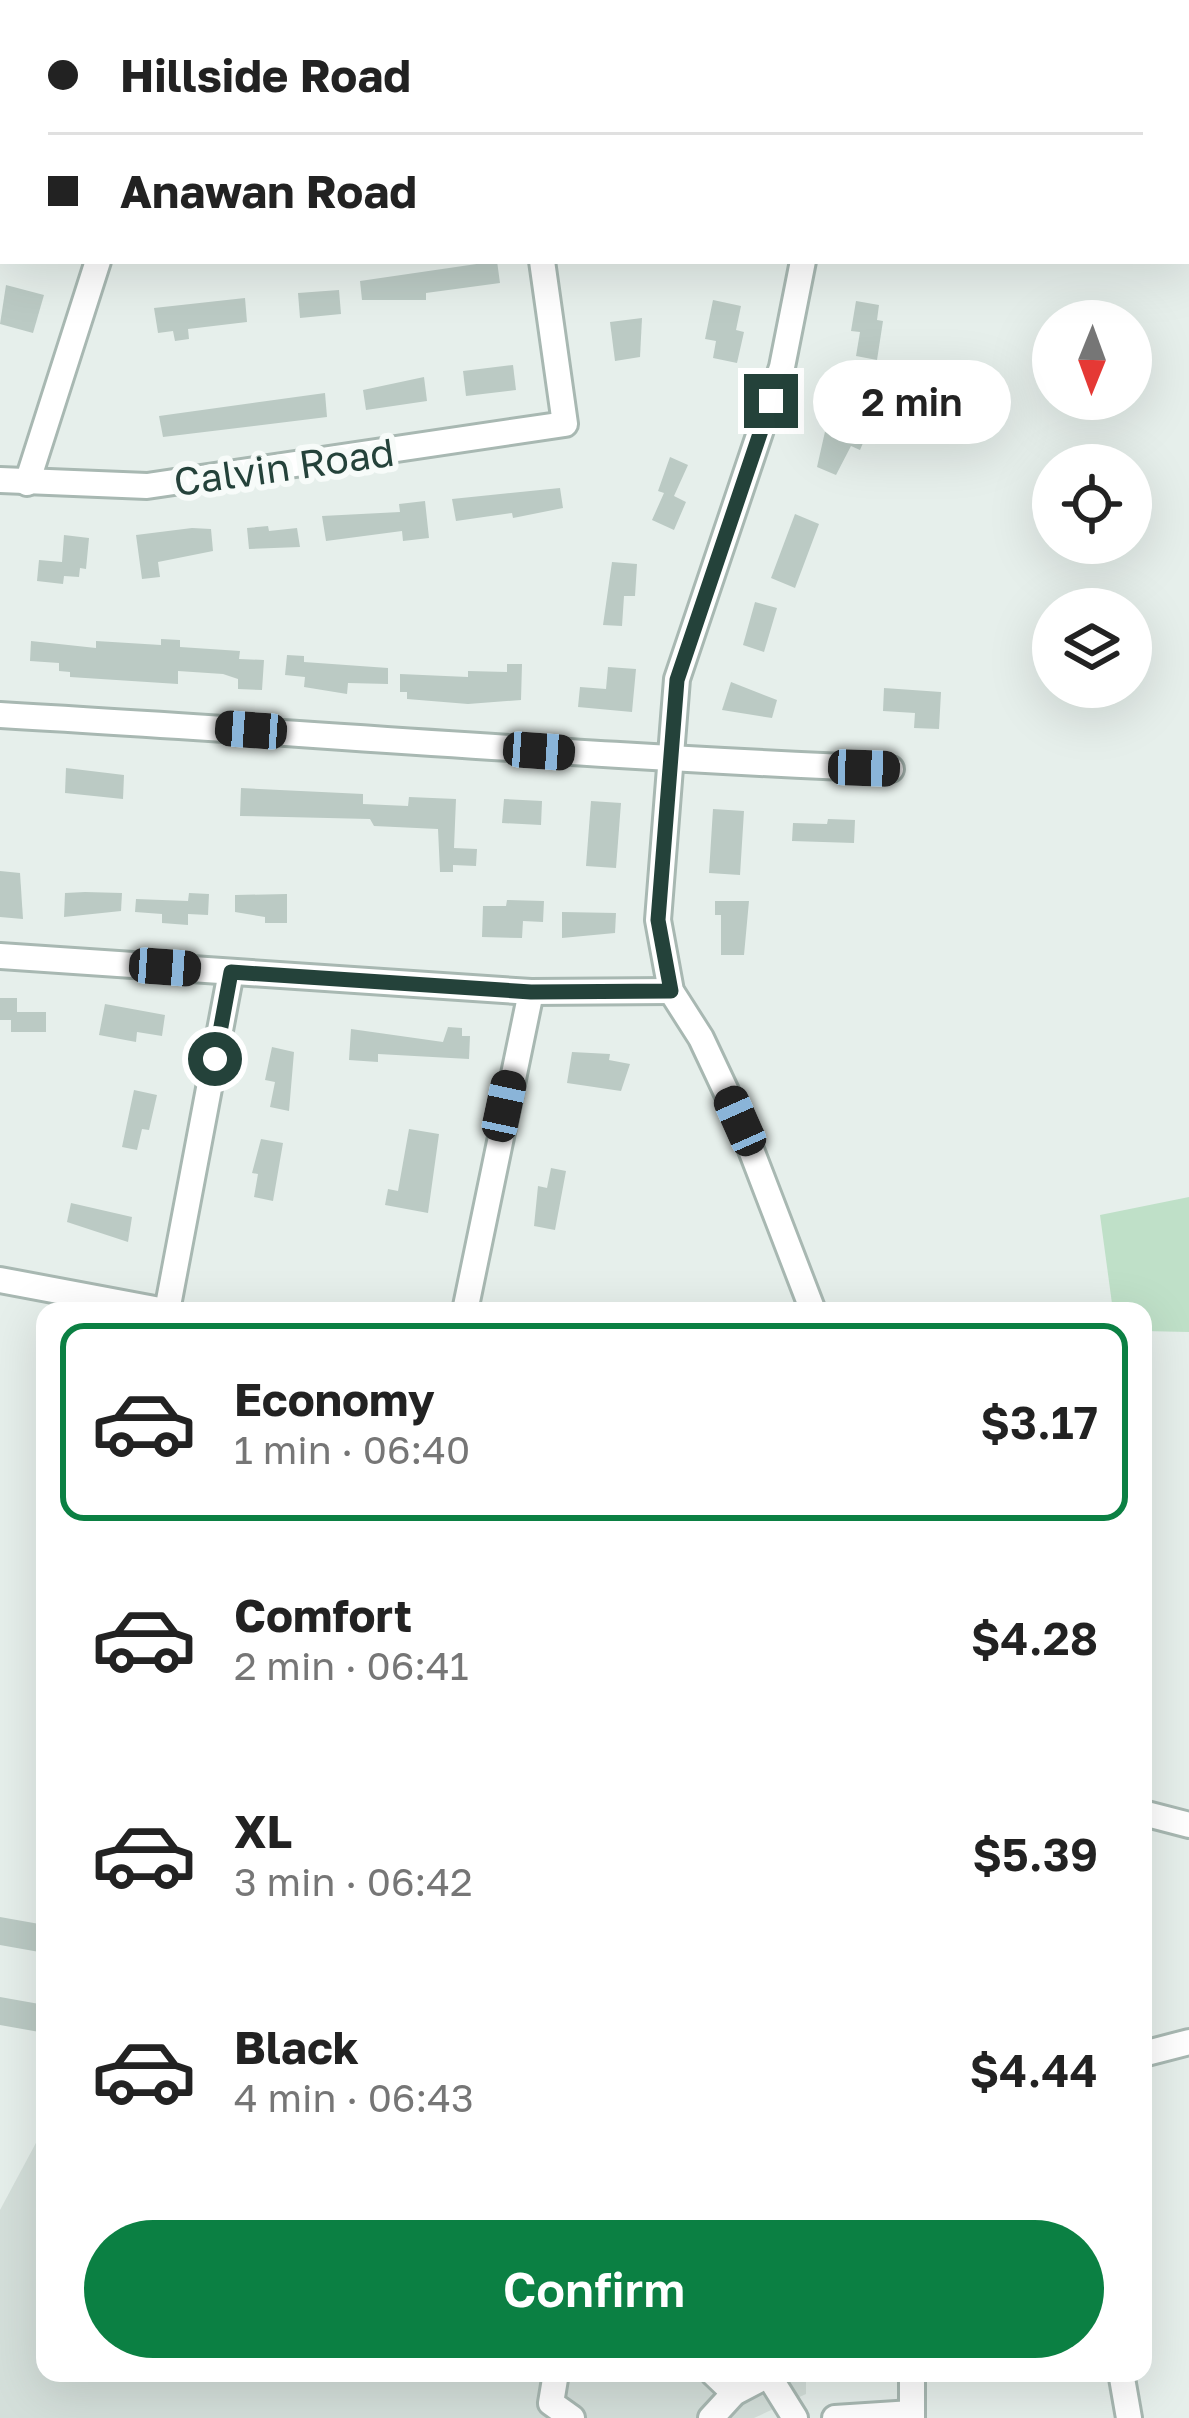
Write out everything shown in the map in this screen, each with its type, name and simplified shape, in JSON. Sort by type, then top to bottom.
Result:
[{"type":"street","points":[[28,483],[97,264]]},
{"type":"street","name":"Calvin Road","points":[[0,481],[147,486],[566,424],[542,264]]},
{"type":"street","points":[[802,264],[782,367],[682,660],[668,761],[658,920],[671,991],[701,1038],[740,1121],[810,1302]]},
{"type":"street","points":[[0,715],[452,741],[668,761],[891,769]]},
{"type":"street","points":[[0,956],[531,992],[671,991]]},
{"type":"street","points":[[168,1302],[231,972]]},
{"type":"street","points":[[466,1302],[531,992]]},
{"type":"street","points":[[0,1280],[118,1302]]},
{"type":"street","points":[[1152,1815],[1189,1825]]},
{"type":"street","points":[[1152,2052],[1189,2042]]},
{"type":"street","points":[[539,2382],[562,2410]]},
{"type":"street","points":[[722,2382],[734,2393]]},
{"type":"street","points":[[711,2418],[734,2393],[754,2382]]},
{"type":"street","points":[[773,2382],[795,2418]]},
{"type":"street","points":[[835,2418],[912,2416],[912,2382]]},
{"type":"street","points":[[1123,2382],[1129,2418]]},
{"type":"shaded area","points":[[36,2143],[36,2382],[806,2382],[806,2394],[754,2418],[0,2418],[0,2210]]},
{"type":"green space","points":[[1189,1197],[1189,1332],[1152,1331],[1152,1302],[1112,1302],[1100,1215]]},
{"type":"building","points":[[497,264],[500,283],[426,293],[426,300],[362,300],[360,281]]},
{"type":"building","points":[[6,285],[44,295],[33,333],[0,324]]},
{"type":"building","points":[[339,290],[341,314],[300,318],[298,293]]},
{"type":"building","points":[[245,298],[247,322],[188,329],[189,339],[175,341],[173,331],[158,333],[154,308]]},
{"type":"building","points":[[713,300],[741,306],[736,330],[744,332],[737,363],[713,358],[716,341],[705,339]]},
{"type":"building","points":[[856,301],[879,305],[877,320],[883,321],[877,360],[856,356],[860,332],[851,331]]},
{"type":"building","points":[[642,318],[640,357],[615,361],[610,322]]},
{"type":"building","points":[[513,365],[516,390],[466,396],[463,371]]},
{"type":"building","points":[[424,377],[427,401],[366,410],[363,390]]},
{"type":"building","points":[[325,393],[327,417],[163,437],[159,416]]},
{"type":"building","points":[[831,405],[861,417],[858,424],[869,429],[860,450],[851,446],[836,475],[817,467]]},
{"type":"building","points":[[670,457],[688,465],[674,496],[686,502],[674,530],[652,520],[664,493],[658,491]]},
{"type":"building","points":[[560,488],[563,508],[513,518],[512,513],[456,521],[452,499]]},
{"type":"building","points":[[425,501],[429,538],[403,541],[402,531],[326,541],[322,516],[400,512],[399,504]]},
{"type":"building","points":[[795,514],[819,524],[795,588],[771,578]]},
{"type":"building","points":[[268,526],[269,531],[297,528],[300,547],[249,549],[247,528]]},
{"type":"building","points":[[211,529],[213,551],[158,562],[160,577],[142,579],[136,535]]},
{"type":"building","points":[[64,535],[89,538],[86,569],[80,568],[79,577],[64,576],[63,584],[37,581],[39,560],[62,562]]},
{"type":"building","points":[[612,562],[637,564],[635,596],[624,596],[622,626],[603,625]]},
{"type":"building","points":[[755,602],[777,608],[764,652],[743,645]]},
{"type":"building","points":[[161,639],[180,640],[180,647],[240,651],[239,659],[264,660],[262,690],[238,689],[238,679],[223,674],[178,671],[178,684],[70,677],[70,672],[59,671],[59,663],[30,661],[31,641],[96,648],[96,641],[161,645]]},
{"type":"building","points":[[287,655],[304,656],[304,662],[388,668],[388,684],[348,683],[347,694],[304,687],[305,677],[285,675]]},
{"type":"building","points":[[507,664],[522,664],[521,700],[468,704],[407,699],[407,692],[400,692],[400,674],[468,677],[468,671],[507,672]]},
{"type":"building","points":[[608,667],[636,669],[632,712],[578,707],[580,687],[606,689]]},
{"type":"building","points":[[731,682],[777,700],[772,718],[722,710]]},
{"type":"building","points":[[884,688],[941,692],[939,729],[914,728],[915,713],[883,711]]},
{"type":"building","points":[[66,768],[124,775],[123,799],[65,793]]},
{"type":"building","points":[[241,788],[363,794],[363,804],[408,806],[409,797],[456,799],[454,848],[477,849],[476,866],[453,865],[453,872],[440,872],[438,829],[374,826],[370,819],[240,816]]},
{"type":"building","points":[[504,799],[542,801],[541,825],[502,823]]},
{"type":"building","points":[[591,801],[621,803],[616,868],[586,866]]},
{"type":"building","points":[[713,809],[744,811],[740,875],[709,873]]},
{"type":"building","points":[[828,819],[855,820],[854,843],[792,841],[793,823],[827,824]]},
{"type":"building","points":[[0,871],[20,873],[23,919],[0,917]]},
{"type":"building","points":[[65,893],[122,893],[121,911],[64,917]]},
{"type":"building","points":[[189,893],[209,894],[208,915],[188,914],[188,925],[162,923],[162,914],[135,912],[136,899],[188,901]]},
{"type":"building","points":[[287,894],[287,923],[265,923],[265,917],[235,912],[235,895]]},
{"type":"building","points":[[507,900],[544,901],[543,922],[523,921],[522,938],[482,937],[483,906],[506,906]]},
{"type":"building","points":[[715,901],[749,901],[744,955],[721,955],[721,915],[715,915]]},
{"type":"building","points":[[562,912],[616,913],[615,933],[562,938]]},
{"type":"building","points":[[0,998],[17,998],[17,1012],[46,1012],[46,1032],[11,1032],[11,1020],[0,1020]]},
{"type":"building","points":[[105,1004],[165,1015],[162,1036],[137,1032],[136,1042],[99,1035]]},
{"type":"building","points":[[448,1027],[462,1028],[462,1036],[470,1036],[469,1059],[378,1054],[378,1062],[349,1060],[351,1029],[443,1042]]},
{"type":"building","points":[[272,1047],[294,1052],[289,1111],[270,1107],[275,1082],[265,1080]]},
{"type":"building","points":[[572,1052],[610,1054],[609,1060],[630,1064],[621,1091],[567,1083]]},
{"type":"building","points":[[134,1090],[157,1095],[149,1130],[142,1129],[137,1150],[122,1147]]},
{"type":"building","points":[[409,1129],[439,1134],[428,1213],[385,1205],[388,1189],[398,1191]]},
{"type":"building","points":[[261,1139],[283,1143],[273,1201],[254,1197],[258,1174],[252,1173]]},
{"type":"building","points":[[551,1168],[566,1171],[555,1230],[534,1226],[538,1186],[547,1188]]},
{"type":"building","points":[[71,1203],[132,1217],[128,1242],[67,1222]]},
{"type":"building","points":[[0,1917],[36,1923],[36,1951],[0,1945]]},
{"type":"building","points":[[0,1997],[36,2003],[36,2031],[0,2025]]},
{"type":"route","points":[[215,1059],[231,972],[531,992],[671,991],[658,920],[677,680],[706,580],[771,401]]}]
